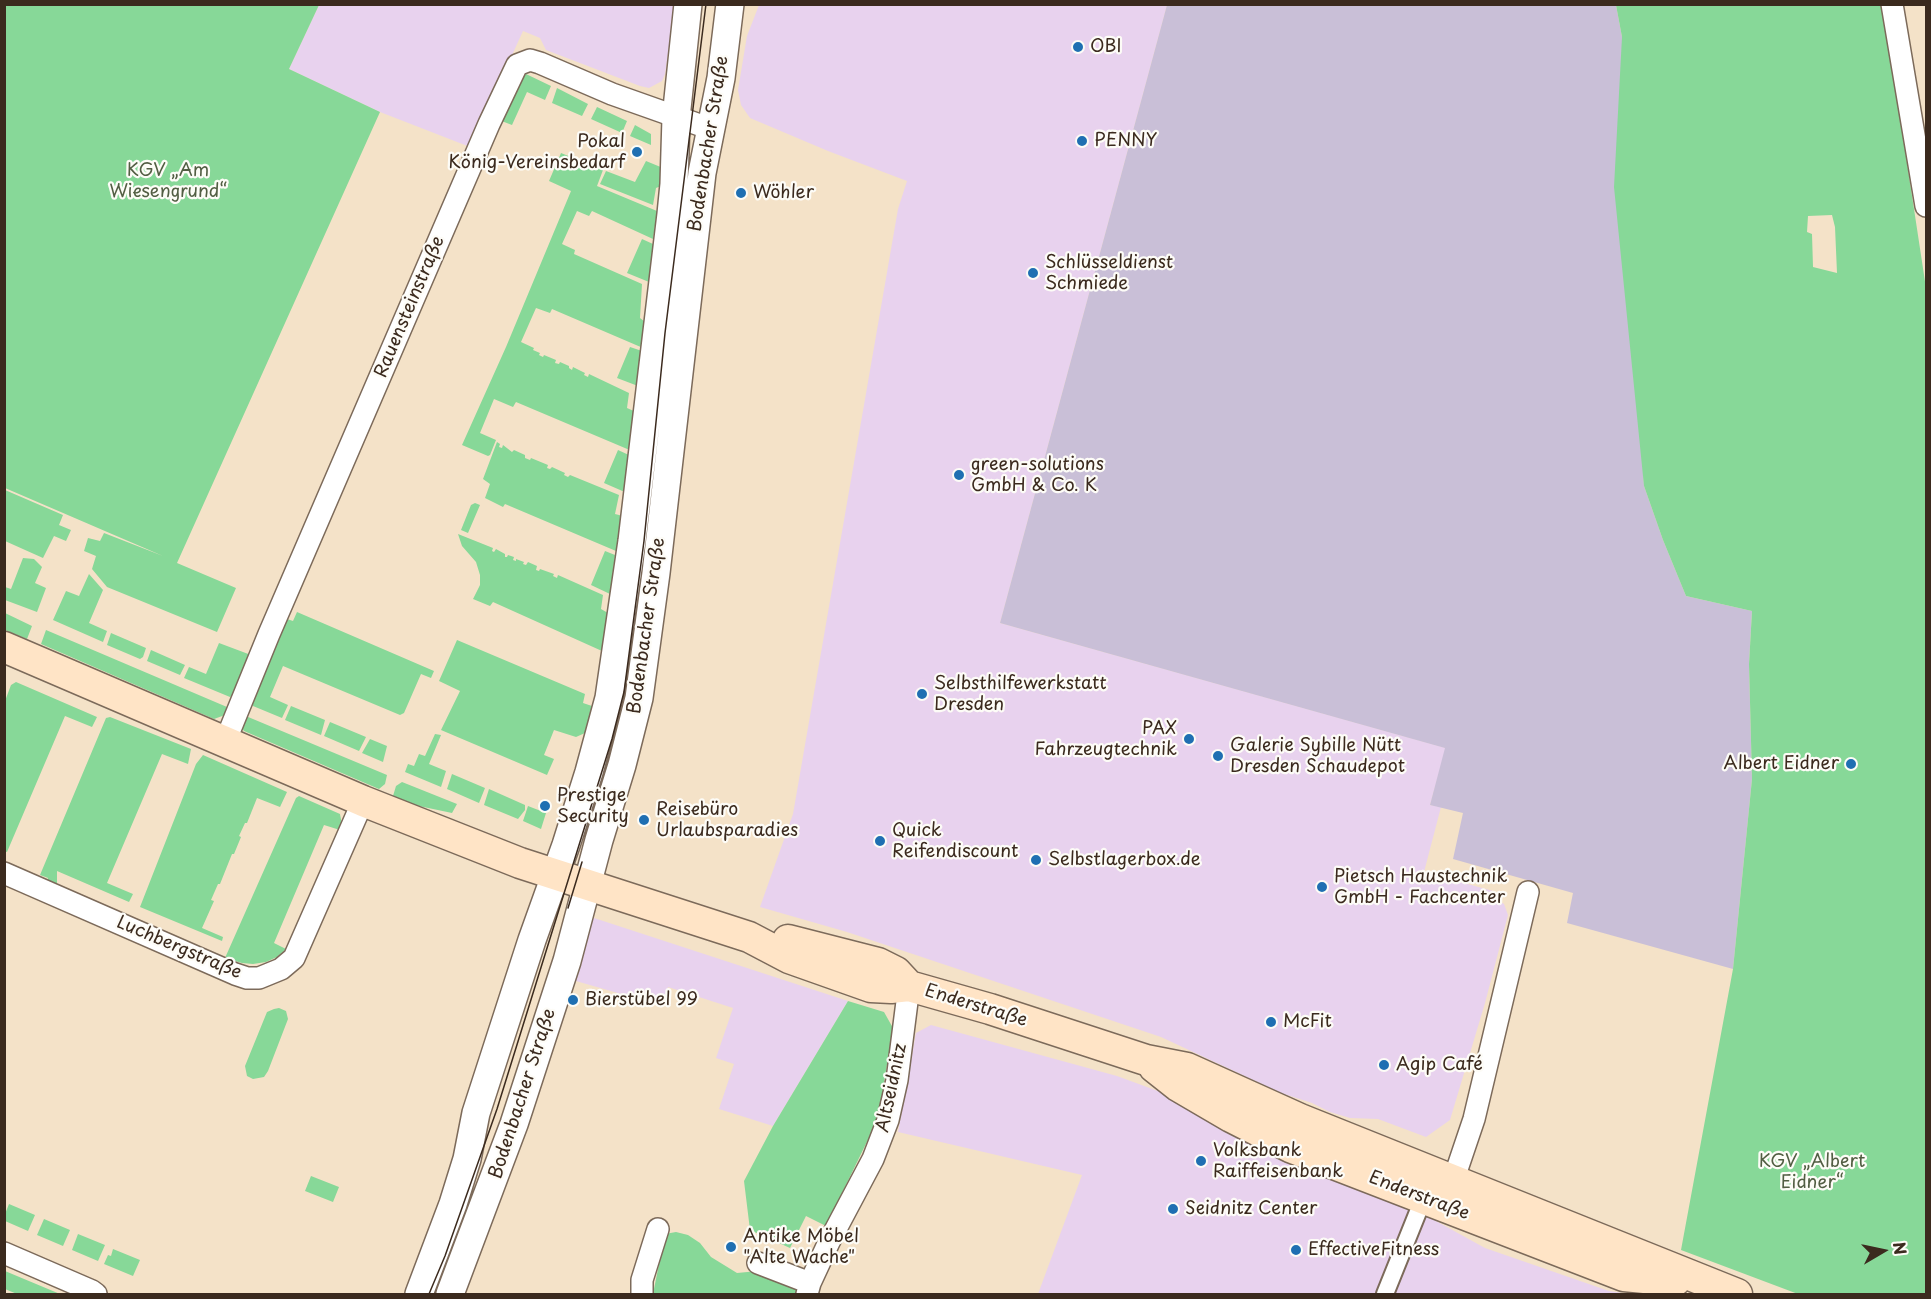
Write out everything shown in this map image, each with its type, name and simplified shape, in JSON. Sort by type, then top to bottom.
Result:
[{"type":"main road","name":"Enderstraße","points":[[4,647],[363,801],[555,875],[749,937],[795,941],[878,963],[896,972],[909,986],[990,1009],[1146,1060],[1187,1068],[1300,1119],[1441,1195],[1724,1289]]},
{"type":"street","name":"Bodenbacher Straße","points":[[419,1294],[453,1204],[467,1159],[476,1113],[589,772],[609,698],[635,522],[671,214],[676,118],[688,4]]},
{"type":"street","name":"Bodenbacher Straße","points":[[450,1294],[514,1124],[570,952],[622,765],[643,673],[702,173],[721,78],[730,4]]},
{"type":"street","points":[[1892,4],[1921,138],[1926,206]]},
{"type":"street","name":"Rauensteinstraße","points":[[225,742],[489,124],[517,65],[530,60],[540,63],[676,118],[711,129]]},
{"type":"street","name":"Luchbergstraße","points":[[4,873],[235,974],[246,978],[259,978],[281,969],[294,958],[363,801]]},
{"type":"street","name":"Enderstraße","points":[[1441,1195],[1474,1119],[1528,892]]},
{"type":"street","name":"Altseidnitz","points":[[758,1263],[809,1289],[829,1242],[873,1159],[888,1120],[897,1080],[909,986]]},
{"type":"street","points":[[1385,1294],[1441,1195]]},
{"type":"street","points":[[642,1294],[642,1280],[658,1229]]},
{"type":"street","points":[[4,1253],[96,1294]]},
{"type":"shaded area","points":[[319,5],[675,5],[665,74],[662,81],[649,88],[546,50],[540,38],[523,31],[470,147],[380,112],[289,69]]},
{"type":"shaded area","points":[[759,5],[1167,5],[1000,623],[1446,748],[1430,805],[1441,807],[1424,872],[1493,891],[1493,897],[1504,904],[1508,915],[1485,1003],[1450,1120],[1426,1137],[1378,1119],[1350,1118],[1330,1112],[1312,1103],[1281,1093],[1161,1037],[847,932],[760,907],[793,814],[898,209],[907,181],[750,118],[741,105],[738,90],[747,36]]},
{"type":"shaded area","points":[[1167,5],[1616,5],[1622,37],[1644,486],[1686,596],[1752,611],[1749,664],[1752,779],[1733,969],[1567,923],[1573,893],[1453,859],[1463,813],[1430,805],[1445,748],[1000,623]]},
{"type":"shaded area","points":[[591,917],[848,1001],[773,1126],[719,1109],[734,1064],[716,1058],[733,1008],[668,987],[663,1006],[569,979]]},
{"type":"shaded area","points":[[931,1025],[1117,1076],[1185,1101],[1387,1194],[1485,1248],[1609,1291],[1629,1294],[1038,1294],[1082,1175],[898,1132],[916,1033]]},
{"type":"green space","name":"KGV „Am Wiesengrund“","points":[[4,5],[319,5],[289,69],[380,112],[177,563],[236,588],[217,632],[107,587],[92,569],[96,556],[84,551],[88,538],[100,541],[104,533],[163,556],[5,488]]},
{"type":"green space","name":"KGV „Albert Eidner“","points":[[1616,5],[1883,5],[1926,288],[1926,1294],[1798,1294],[1681,1250],[1733,969],[1752,779],[1749,664],[1752,611],[1686,596],[1644,486],[1614,187],[1622,37]],"holes":[[[1832,215],[1835,227],[1837,273],[1813,267],[1812,234],[1807,232],[1808,216]]]},
{"type":"green space","points":[[526,74],[551,86],[545,100],[527,92],[512,125],[499,120],[519,78]]},
{"type":"green space","points":[[557,88],[588,104],[582,116],[552,103]]},
{"type":"green space","points":[[597,107],[627,121],[622,133],[591,119]]},
{"type":"green space","points":[[635,125],[651,134],[651,145],[630,136]]},
{"type":"green space","points":[[561,153],[603,170],[597,186],[657,211],[653,239],[592,211],[589,216],[577,211],[562,244],[575,250],[574,254],[642,284],[640,318],[645,322],[643,348],[552,309],[550,313],[536,308],[521,342],[534,348],[533,350],[540,353],[539,355],[556,360],[555,363],[560,362],[572,370],[573,367],[588,377],[589,374],[629,393],[627,408],[636,412],[632,451],[516,402],[513,407],[494,399],[480,433],[496,440],[488,456],[462,445],[571,191],[549,181]]},
{"type":"green space","points":[[646,161],[663,168],[661,186],[656,188],[653,205],[600,184],[606,171],[635,182]]},
{"type":"green space","points":[[642,239],[653,244],[649,282],[627,273]]},
{"type":"green space","points":[[630,347],[642,351],[638,386],[617,378]]},
{"type":"green space","points":[[497,442],[500,444],[499,447],[502,448],[503,445],[512,452],[514,450],[525,455],[525,458],[548,465],[547,468],[552,467],[565,473],[564,475],[568,477],[570,475],[619,495],[615,514],[623,516],[616,551],[505,504],[503,507],[485,498],[490,484],[483,479]]},
{"type":"green space","points":[[618,450],[631,456],[627,493],[604,483]]},
{"type":"green space","points":[[5,490],[63,515],[59,525],[71,530],[66,541],[54,536],[43,558],[5,541]]},
{"type":"green space","points":[[475,503],[480,505],[468,533],[461,530],[471,505]]},
{"type":"green space","points":[[458,534],[493,548],[494,552],[496,549],[505,554],[505,557],[508,555],[514,557],[513,560],[524,562],[523,564],[526,565],[528,562],[537,566],[536,570],[540,569],[554,574],[553,576],[557,578],[558,575],[603,595],[601,609],[608,613],[602,651],[493,602],[490,606],[473,599],[480,585],[480,575],[476,562],[462,546]]},
{"type":"green space","points":[[605,551],[615,555],[610,594],[591,585]]},
{"type":"green space","points":[[23,558],[34,559],[42,567],[35,583],[46,588],[37,612],[5,600],[5,587],[11,589]]},
{"type":"green space","points":[[89,574],[103,590],[89,623],[107,631],[103,642],[53,620],[66,591],[79,596]]},
{"type":"green space","points":[[297,612],[434,671],[431,678],[421,674],[404,713],[400,715],[283,666],[270,697],[288,705],[282,718],[253,706],[252,699],[287,619],[293,621]]},
{"type":"green space","points":[[5,613],[32,626],[27,639],[5,630]]},
{"type":"green space","points":[[46,630],[227,707],[225,715],[214,719],[41,644]]},
{"type":"green space","points":[[111,633],[146,648],[143,657],[140,659],[107,645]]},
{"type":"green space","points":[[457,640],[585,694],[583,703],[592,706],[585,733],[576,737],[554,730],[544,755],[554,759],[547,775],[441,730],[460,691],[439,681]]},
{"type":"green space","points":[[219,643],[251,655],[236,693],[230,697],[184,678],[189,667],[206,674]]},
{"type":"green space","points":[[151,650],[185,665],[180,675],[147,661]]},
{"type":"green space","points":[[16,682],[97,717],[92,727],[65,716],[7,852],[4,851],[5,701],[11,685]]},
{"type":"green space","points":[[291,706],[325,720],[321,735],[285,720]]},
{"type":"green space","points":[[241,714],[387,775],[385,784],[379,789],[244,731],[240,726]]},
{"type":"green space","points":[[110,717],[191,749],[188,764],[162,754],[107,883],[133,894],[129,902],[57,871],[57,886],[47,881],[48,878],[40,875],[106,718]]},
{"type":"green space","points":[[330,722],[366,737],[359,751],[324,736]]},
{"type":"green space","points":[[435,734],[441,735],[429,764],[446,771],[441,787],[405,772],[408,764],[414,766],[419,754],[425,756]]},
{"type":"green space","points":[[370,739],[387,746],[383,762],[362,753]]},
{"type":"green space","points":[[203,755],[287,792],[280,807],[257,798],[239,836],[241,837],[234,854],[211,900],[214,901],[202,928],[223,937],[222,941],[140,907],[196,764]]},
{"type":"green space","points":[[452,774],[485,788],[479,803],[447,789]]},
{"type":"green space","points":[[402,782],[457,804],[452,813],[414,805],[393,796],[396,786]]},
{"type":"green space","points":[[489,789],[525,805],[525,810],[518,819],[484,805]]},
{"type":"green space","points":[[299,796],[340,814],[342,825],[340,830],[324,825],[274,943],[286,949],[277,957],[266,962],[253,964],[225,958],[296,798]]},
{"type":"green space","points":[[528,806],[546,813],[541,829],[523,821]]},
{"type":"green space","points":[[848,1001],[884,1012],[893,1028],[878,1119],[826,1226],[806,1216],[790,1248],[750,1230],[744,1181],[773,1126]]},
{"type":"green space","points":[[279,1008],[286,1011],[288,1019],[268,1071],[264,1077],[253,1079],[247,1076],[245,1066],[267,1012]]},
{"type":"green space","points":[[311,1176],[339,1187],[333,1202],[305,1191]]},
{"type":"green space","points":[[9,1204],[35,1215],[28,1231],[5,1221]]},
{"type":"green space","points":[[44,1219],[70,1230],[63,1246],[37,1235]]},
{"type":"green space","points":[[676,1232],[688,1235],[700,1243],[711,1257],[737,1273],[758,1271],[801,1287],[798,1294],[653,1294],[665,1234]]},
{"type":"green space","points":[[78,1234],[105,1245],[98,1261],[72,1250]]},
{"type":"green space","points":[[113,1249],[140,1260],[133,1276],[104,1264],[108,1255],[111,1256]]},
{"type":"green space","points":[[4,1271],[60,1294],[17,1294],[5,1289]]},
{"type":"tram line","points":[[429,1294],[445,1256],[497,1109],[612,739],[624,692],[644,541],[665,333],[706,4]]},
{"type":"tram line","points":[[568,908],[582,862]]},
{"type":"place","name":"OBI","points":[[1078,47]]},
{"type":"place","name":"PENNY","points":[[1082,141]]},
{"type":"place","name":"Pokal König-Vereinsbedarf","points":[[637,152]]},
{"type":"place","name":"Wöhler","points":[[741,193]]},
{"type":"place","name":"Schlüsseldienst Schmiede","points":[[1033,273]]},
{"type":"place","name":"green-solutions GmbH & Co. K","points":[[959,475]]},
{"type":"place","name":"Selbsthilfewerkstatt Dresden","points":[[922,694]]},
{"type":"place","name":"PAX Fahrzeugtechnik","points":[[1189,739]]},
{"type":"place","name":"Galerie Sybille Nütt Dresden Schaudepot","points":[[1218,756]]},
{"type":"place","name":"Albert Eidner","points":[[1851,764]]},
{"type":"place","name":"Prestige Security","points":[[545,806]]},
{"type":"place","name":"Reisebüro Urlaubsparadies","points":[[644,820]]},
{"type":"place","name":"Quick Reifendiscount","points":[[880,841]]},
{"type":"place","name":"Selbstlagerbox.de","points":[[1036,860]]},
{"type":"place","name":"Pietsch Haustechnik GmbH - Fachcenter","points":[[1322,887]]},
{"type":"place","name":"Bierstübel 99","points":[[573,1000]]},
{"type":"place","name":"McFit","points":[[1271,1022]]},
{"type":"place","name":"Agip Café","points":[[1384,1065]]},
{"type":"place","name":"Volksbank Raiffeisenbank","points":[[1201,1161]]},
{"type":"place","name":"Seidnitz Center","points":[[1173,1209]]},
{"type":"place","name":"Antike Möbel \"Alte Wache\"","points":[[731,1247]]},
{"type":"place","name":"EffectiveFitness","points":[[1296,1250]]}]
